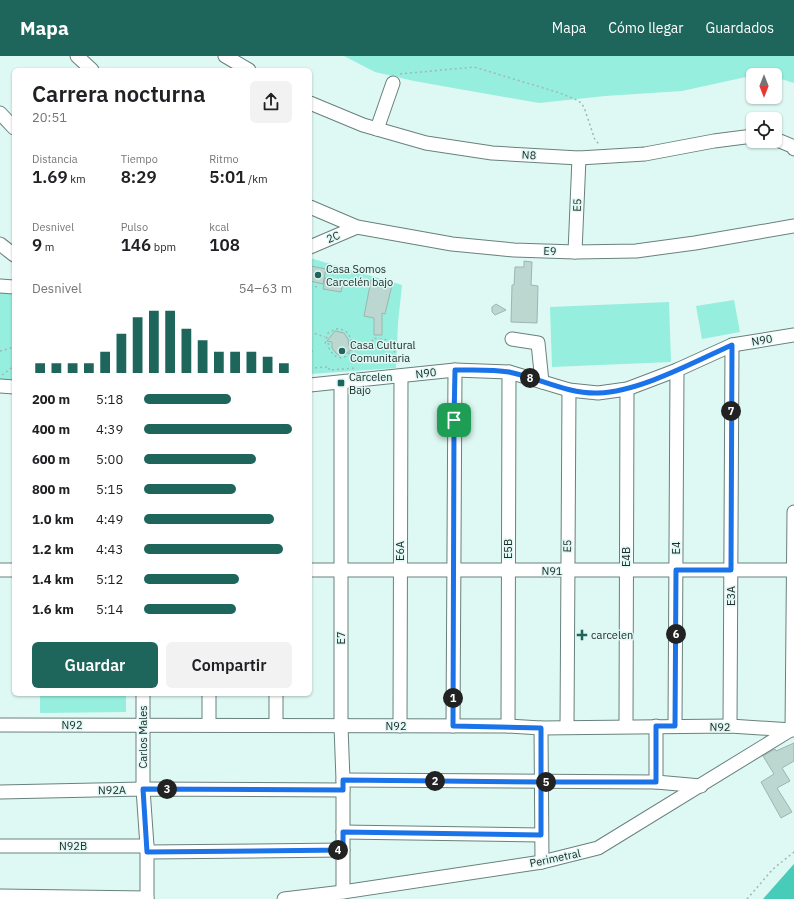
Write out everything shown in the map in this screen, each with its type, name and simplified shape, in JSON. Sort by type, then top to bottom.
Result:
[{"type":"street","points":[[77,56],[90,68]]},
{"type":"street","points":[[225,56],[246,68]]},
{"type":"street","points":[[378,129],[393,83]]},
{"type":"street","name":"N8","points":[[312,104],[363,125],[426,143],[492,153],[579,158],[645,154],[714,141],[746,137]]},
{"type":"street","points":[[0,113],[12,126]]},
{"type":"street","points":[[782,142],[792,146],[794,149]]},
{"type":"street","name":"E5","points":[[575,252],[579,158]]},
{"type":"street","name":"E9","points":[[312,208],[357,226],[452,244],[514,250],[575,252],[636,251],[695,243],[794,226]]},
{"type":"street","name":"2C","points":[[312,246],[357,226]]},
{"type":"street","points":[[0,244],[12,253]]},
{"type":"street","points":[[0,286],[12,287]]},
{"type":"street","name":"N90","points":[[312,386],[455,370],[509,372],[569,390],[598,393],[627,389],[677,370],[732,345],[794,335]]},
{"type":"street","points":[[512,339],[538,343],[542,382]]},
{"type":"street","name":"E3A","points":[[730,726],[732,345]]},
{"type":"street","points":[[453,726],[455,370]]},
{"type":"street","name":"E4","points":[[675,726],[677,370]]},
{"type":"street","name":"E5B","points":[[508,726],[509,372]]},
{"type":"street","name":"E6A","points":[[400,726],[401,376]]},
{"type":"street","points":[[0,381],[12,386]]},
{"type":"street","name":"E7","points":[[341,383],[340,726],[343,785],[344,892]]},
{"type":"street","name":"E4B","points":[[626,726],[627,389]]},
{"type":"street","name":"E5","points":[[567,727],[569,390]]},
{"type":"street","points":[[793,729],[794,512]]},
{"type":"street","points":[[0,570],[12,570]]},
{"type":"street","name":"N91","points":[[312,570],[793,570]]},
{"type":"street","name":"Carlos Males","points":[[143,696],[143,789],[147,849],[147,899]]},
{"type":"street","points":[[209,696],[209,725]]},
{"type":"street","points":[[276,696],[276,726]]},
{"type":"street","name":"N92","points":[[0,725],[508,726],[541,728],[730,726],[793,729]]},
{"type":"street","points":[[656,726],[656,782]]},
{"type":"street","points":[[541,728],[542,862]]},
{"type":"street","name":"Perimetral","points":[[284,899],[344,892],[542,862],[598,848],[793,729]]},
{"type":"street","name":"N92A","points":[[0,792],[541,782],[656,782],[701,786]]},
{"type":"street","points":[[343,832],[541,835]]},
{"type":"street","name":"N92B","points":[[0,846],[147,849],[343,850]]},
{"type":"street","points":[[0,896],[147,899]]},
{"type":"path","points":[[393,83],[395,77],[403,73],[474,67],[560,93],[579,101],[584,107],[595,140],[608,156]]},
{"type":"path","points":[[312,286],[318,287]]},
{"type":"path","points":[[356,344],[352,353],[348,356],[339,357],[331,352],[329,344],[325,344],[326,337],[332,330],[341,329],[349,334],[351,344],[356,344],[372,346],[373,338],[395,341],[394,366],[387,366]]},
{"type":"path","points":[[312,333],[326,337]]},
{"type":"path","points":[[0,351],[12,347]]},
{"type":"path","points":[[0,381],[6,371],[12,367]]},
{"type":"path","points":[[312,368],[329,367],[329,370],[358,368]]},
{"type":"path","points":[[747,899],[773,869],[794,852]]},
{"type":"green space","points":[[344,56],[794,56],[794,83],[782,79],[782,68],[746,68],[746,77],[682,91],[605,96],[539,103],[414,81],[375,72]]},
{"type":"green space","points":[[312,259],[402,285],[398,323],[396,368],[312,374]]},
{"type":"green space","points":[[0,292],[12,293],[12,380],[0,379]]},
{"type":"green space","points":[[734,300],[740,332],[702,339],[696,306]]},
{"type":"green space","points":[[669,302],[671,362],[552,367],[550,307]]},
{"type":"green space","points":[[40,696],[126,696],[126,712],[40,713]]},
{"type":"green space","points":[[794,864],[794,899],[763,899],[793,865]]},
{"type":"building","points":[[524,261],[532,262],[531,285],[538,286],[537,323],[511,322],[512,285],[514,285],[515,267],[524,267]]},
{"type":"building","points":[[312,266],[326,269],[323,284],[312,281]]},
{"type":"building","points":[[325,278],[343,282],[341,292],[323,289]]},
{"type":"building","points":[[371,280],[392,285],[385,314],[382,313],[382,335],[374,335],[374,318],[364,316]]},
{"type":"building","points":[[496,304],[506,310],[495,315],[492,312],[492,307]]},
{"type":"building","points":[[335,331],[344,333],[348,339],[349,346],[355,347],[347,353],[339,355],[336,353],[332,348],[332,342],[327,341]]},
{"type":"building","points":[[794,743],[794,761],[782,768],[790,781],[777,788],[792,812],[781,818],[761,782],[774,774],[763,756],[775,749],[776,751]]},
{"type":"place","name":"Casa Somos Carcelén bajo","points":[[318,275]]},
{"type":"place","name":"Casa Cultural Comunitaria","points":[[342,351]]},
{"type":"place","name":"Carcelen Bajo","points":[[341,383]]},
{"type":"place","name":"carcelen","points":[[582,635]]},
{"type":"route","points":[[454,420],[453,726],[508,726],[541,728],[541,782],[343,780],[343,790],[143,789],[147,852],[343,850],[343,832],[541,835],[541,782],[656,782],[656,726],[675,726],[676,570],[731,570],[732,345],[677,370],[627,389],[598,393],[569,390],[509,372],[455,370],[454,420]]}]
